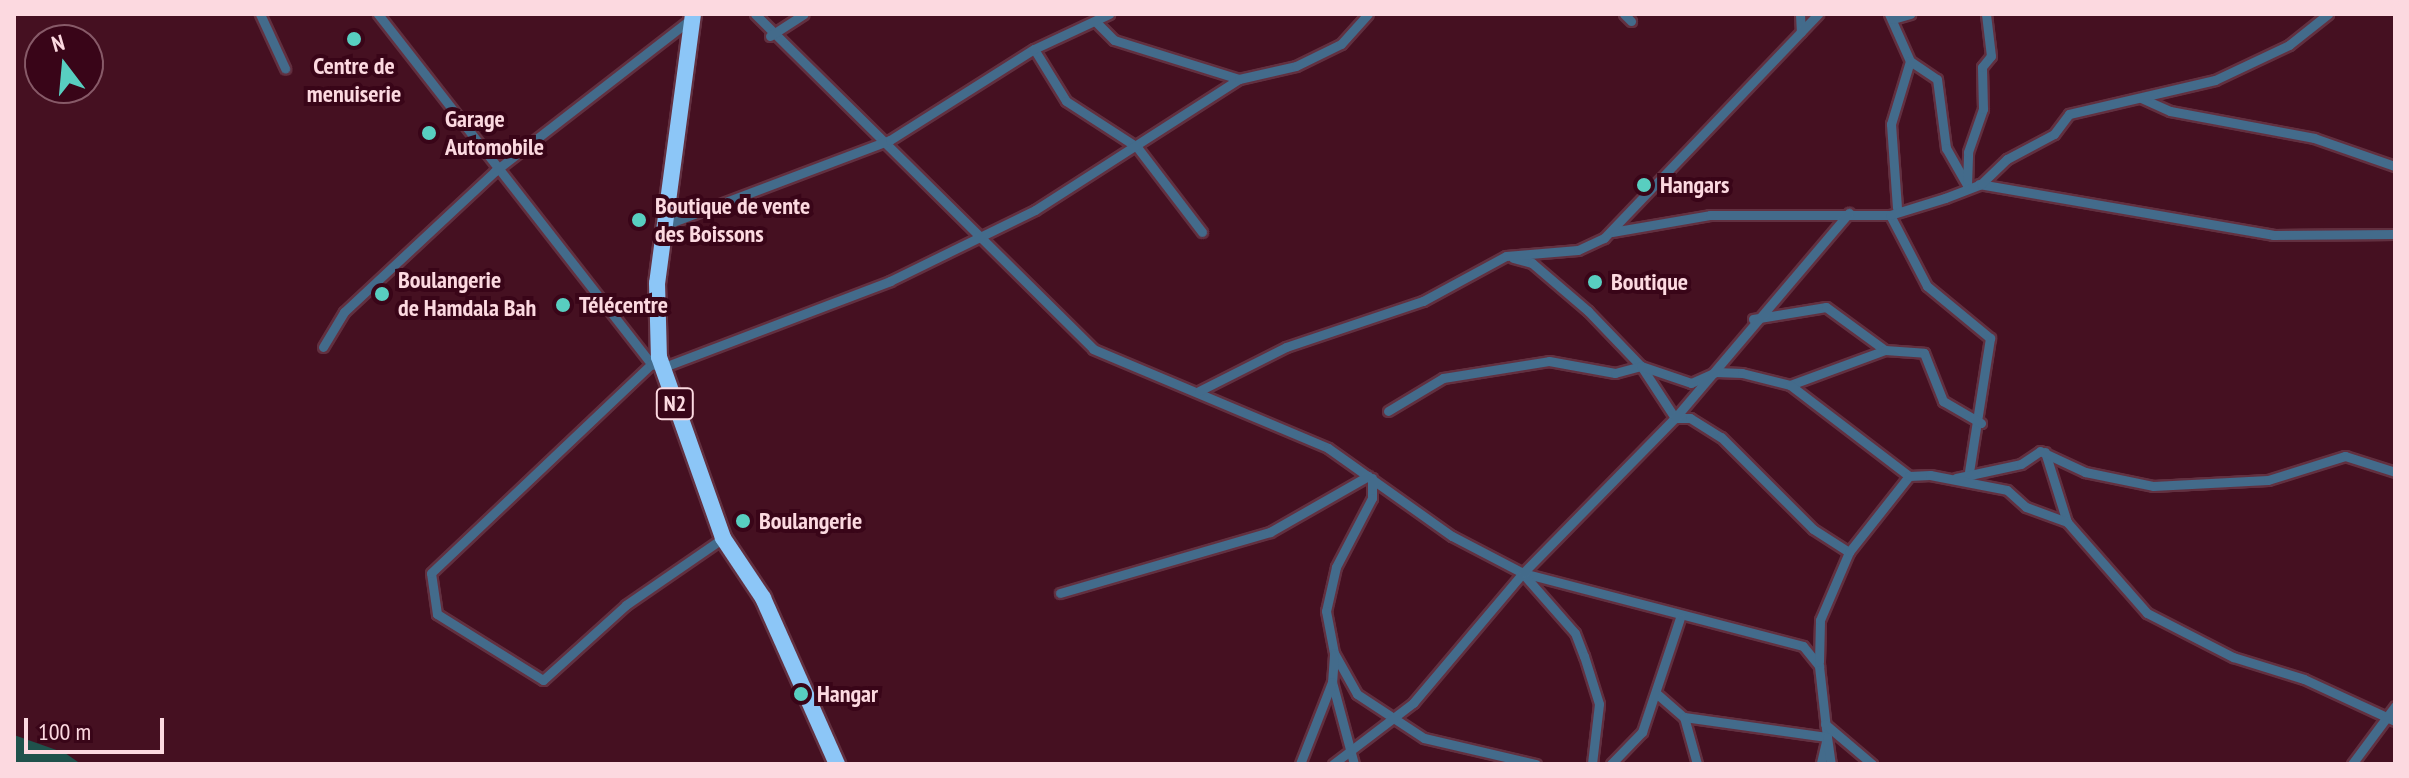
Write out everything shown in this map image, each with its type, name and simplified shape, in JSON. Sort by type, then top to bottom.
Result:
[{"type":"highway","name":"N2","points":[[692,16],[670,223],[657,296],[658,366],[723,538],[763,598],[837,764]]},
{"type":"street","points":[[260,14],[285,68]]},
{"type":"street","points":[[378,14],[495,171],[658,366]]},
{"type":"street","points":[[755,14],[770,36],[890,140],[1093,349],[1199,391],[1328,448],[1452,536],[1523,573],[1680,618],[1784,637],[1819,666]]},
{"type":"street","points":[[770,36],[804,14]]},
{"type":"street","points":[[670,223],[890,140],[1034,49],[1097,23],[1109,14]]},
{"type":"street","points":[[723,538],[626,605],[543,680],[437,614],[431,573],[658,366],[890,281],[1137,147],[1239,79],[1296,66],[1341,44],[1368,14]]},
{"type":"street","points":[[1800,14],[1801,32]]},
{"type":"street","points":[[1612,232],[1818,14]]},
{"type":"street","points":[[1910,14],[1891,17],[1910,61],[1937,79],[1946,148],[1967,185]]},
{"type":"street","points":[[1967,185],[1968,152],[1983,109],[1982,67],[1991,56],[1986,14]]},
{"type":"street","points":[[1199,391],[1286,347],[1423,301],[1506,256],[1578,250],[1612,232],[1710,215],[1894,212],[1981,184],[2007,159],[2054,134],[2069,114],[2141,98],[2266,58],[2328,14]]},
{"type":"street","points":[[323,347],[344,312],[495,171],[692,16]]},
{"type":"street","points":[[1097,23],[1114,40],[1239,79]]},
{"type":"street","points":[[1034,49],[1066,101],[1137,147],[1202,232]]},
{"type":"street","points":[[1910,61],[1891,124],[1894,212],[1927,286],[1990,338],[1981,423],[1969,472]]},
{"type":"street","points":[[2141,98],[2170,111],[2314,138],[2395,166]]},
{"type":"street","points":[[1967,185],[1981,184],[2273,235],[2395,234]]},
{"type":"street","points":[[1333,764],[1394,722],[1523,573],[1675,418],[1716,372],[1753,319],[1849,213]]},
{"type":"street","points":[[1506,256],[1550,278],[1641,366],[1675,418]]},
{"type":"street","points":[[1753,319],[1826,307],[1885,350]]},
{"type":"street","points":[[1790,385],[1885,350],[1924,353],[1943,401],[1981,423]]},
{"type":"street","points":[[1388,411],[1465,372],[1549,361],[1615,373],[1641,366],[1691,383],[1716,372],[1790,385],[1909,476],[1996,486],[2067,522]]},
{"type":"street","points":[[1675,418],[1690,418],[1721,437],[1813,529],[1849,552]]},
{"type":"street","points":[[1954,479],[1969,472],[2045,452],[2085,472],[2153,486],[2268,480],[2345,456],[2395,472]]},
{"type":"street","points":[[2045,452],[2067,522],[2135,606],[2233,657],[2391,719]]},
{"type":"street","points":[[1831,764],[1823,722],[1820,620],[1849,552],[1909,476]]},
{"type":"street","points":[[1060,593],[1270,532],[1370,477]]},
{"type":"street","points":[[1300,764],[1332,682],[1334,653],[1326,611],[1336,567],[1372,498],[1370,477]]},
{"type":"street","points":[[1523,573],[1575,633],[1584,656],[1599,704],[1592,764]]},
{"type":"street","points":[[1611,764],[1642,732],[1680,618]]},
{"type":"street","points":[[1334,653],[1357,694],[1394,722],[1455,748],[1536,764]]},
{"type":"street","points":[[1332,682],[1354,749],[1354,764]]},
{"type":"street","points":[[1656,693],[1684,717],[1827,737]]},
{"type":"street","points":[[2352,764],[2391,719],[2395,706]]},
{"type":"street","points":[[1684,717],[1697,764]]},
{"type":"street","points":[[1823,722],[1872,764]]},
{"type":"street","points":[[1821,764],[1827,737]]},
{"type":"water","points":[[14,735],[65,753],[81,764],[14,764]]},
{"type":"place","name":"Centre de menuiserie","points":[[354,39]]},
{"type":"place","name":"Garage Automobile","points":[[429,133]]},
{"type":"place","name":"Hangars","points":[[1644,185]]},
{"type":"place","name":"Boutique de vente des Boissons","points":[[639,220]]},
{"type":"place","name":"Boutique","points":[[1595,282]]},
{"type":"place","name":"Boulangerie de Hamdala Bah","points":[[382,294]]},
{"type":"place","name":"Télécentre","points":[[563,305]]},
{"type":"place","name":"Boulangerie","points":[[743,521]]},
{"type":"place","name":"Hangar","points":[[801,694]]}]
